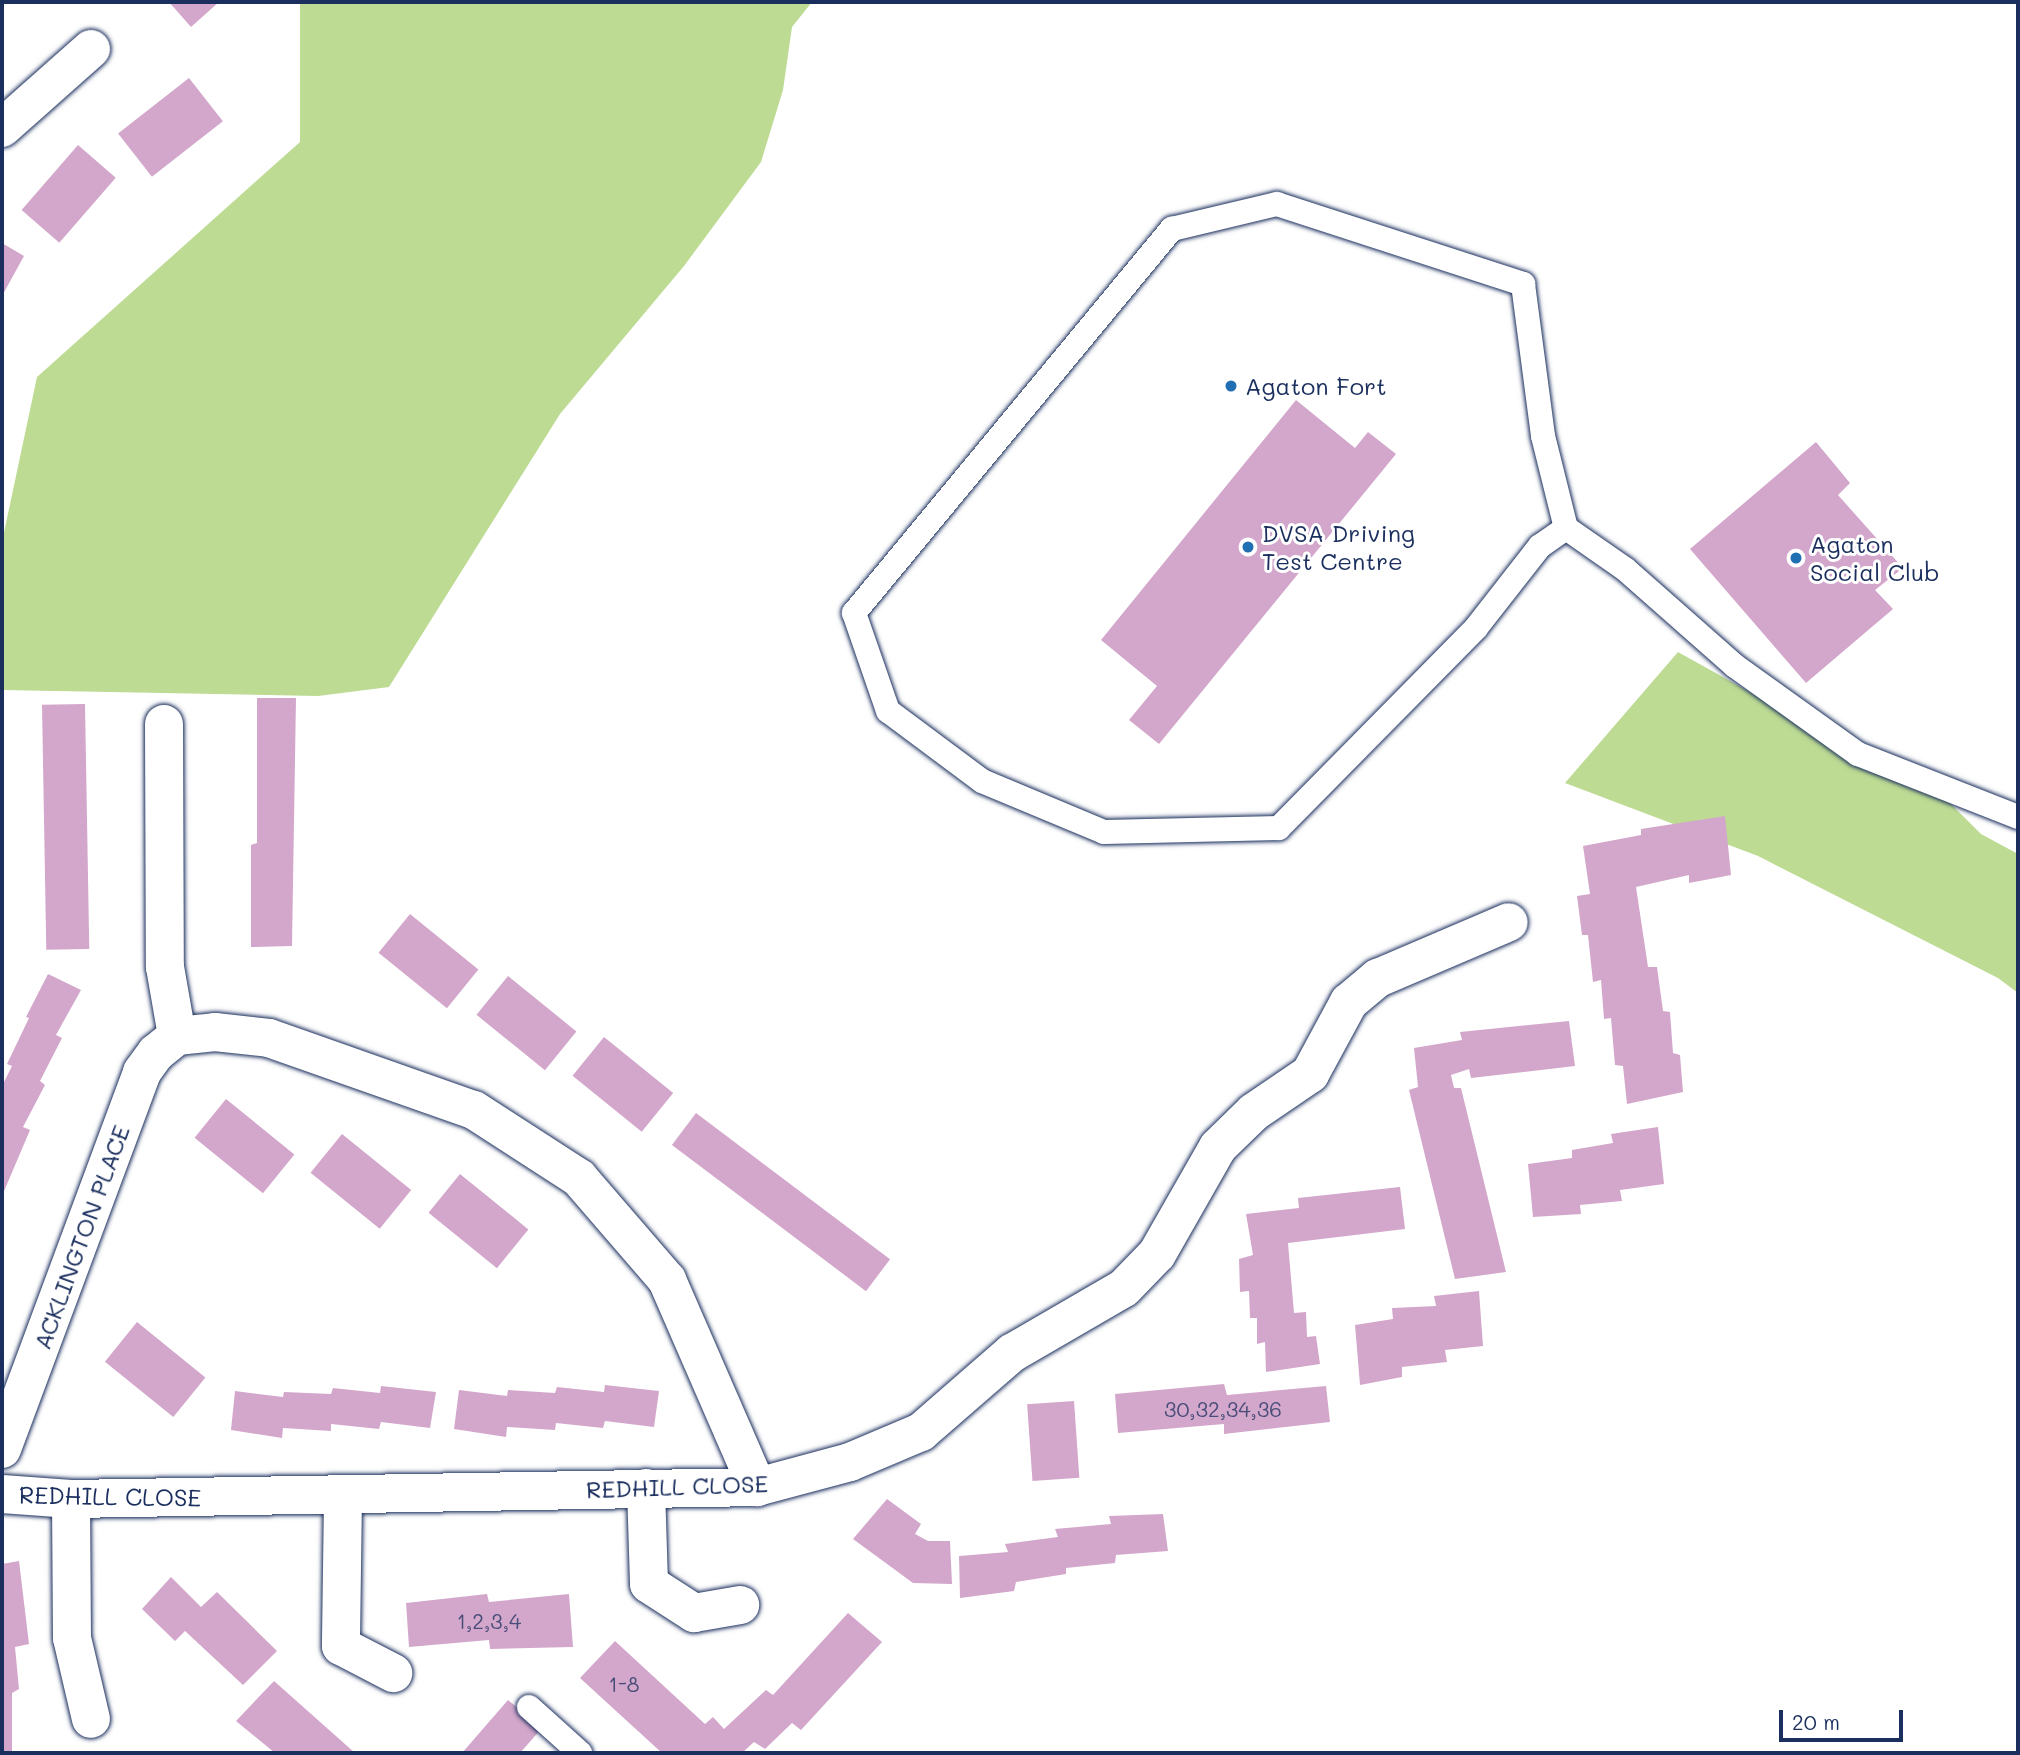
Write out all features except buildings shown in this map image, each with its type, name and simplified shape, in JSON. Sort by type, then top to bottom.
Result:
[{"type":"street","points":[[2,128],[91,49]]},
{"type":"street","points":[[164,724],[165,967],[177,1036],[215,1032],[269,1038],[366,1069],[474,1110],[579,1178],[667,1280],[757,1487]]},
{"type":"street","name":"REDHILL CLOSE","points":[[2,1494],[71,1499],[344,1497],[757,1487],[843,1464],[920,1432],[1012,1353],[1124,1288],[1157,1254],[1218,1147],[1254,1112],[1310,1074],[1349,1002],[1377,978],[1509,922]]},
{"type":"street","name":"ACKLINGTON PLACE","points":[[2,1449],[142,1072],[177,1036]]},
{"type":"street","points":[[646,1488],[649,1584],[694,1613],[740,1605]]},
{"type":"street","points":[[344,1497],[341,1646],[393,1673]]},
{"type":"street","points":[[71,1499],[72,1638],[91,1719]]},
{"type":"lane","points":[[1566,528],[1540,546],[1476,628],[1279,828],[1104,832],[982,781],[888,711],[854,613],[1172,229],[1277,204],[1523,284],[1543,436],[1566,528],[1625,569],[1735,666],[1858,754],[2018,817]]},
{"type":"lane","points":[[529,1707],[580,1753]]},
{"type":"green space","points":[[300,2],[812,2],[792,27],[783,90],[761,162],[684,266],[560,414],[389,687],[318,696],[2,690],[2,542],[37,377],[300,142]]},
{"type":"green space","points":[[1678,652],[1951,804],[1981,834],[2018,854],[2018,993],[1998,978],[1758,856],[1565,783]]},
{"type":"place","name":"Agaton Fort","points":[[1231,386]]},
{"type":"place","name":"DVSA Driving Test Centre","points":[[1248,547]]},
{"type":"place","name":"Agaton Social Club","points":[[1796,558]]}]
